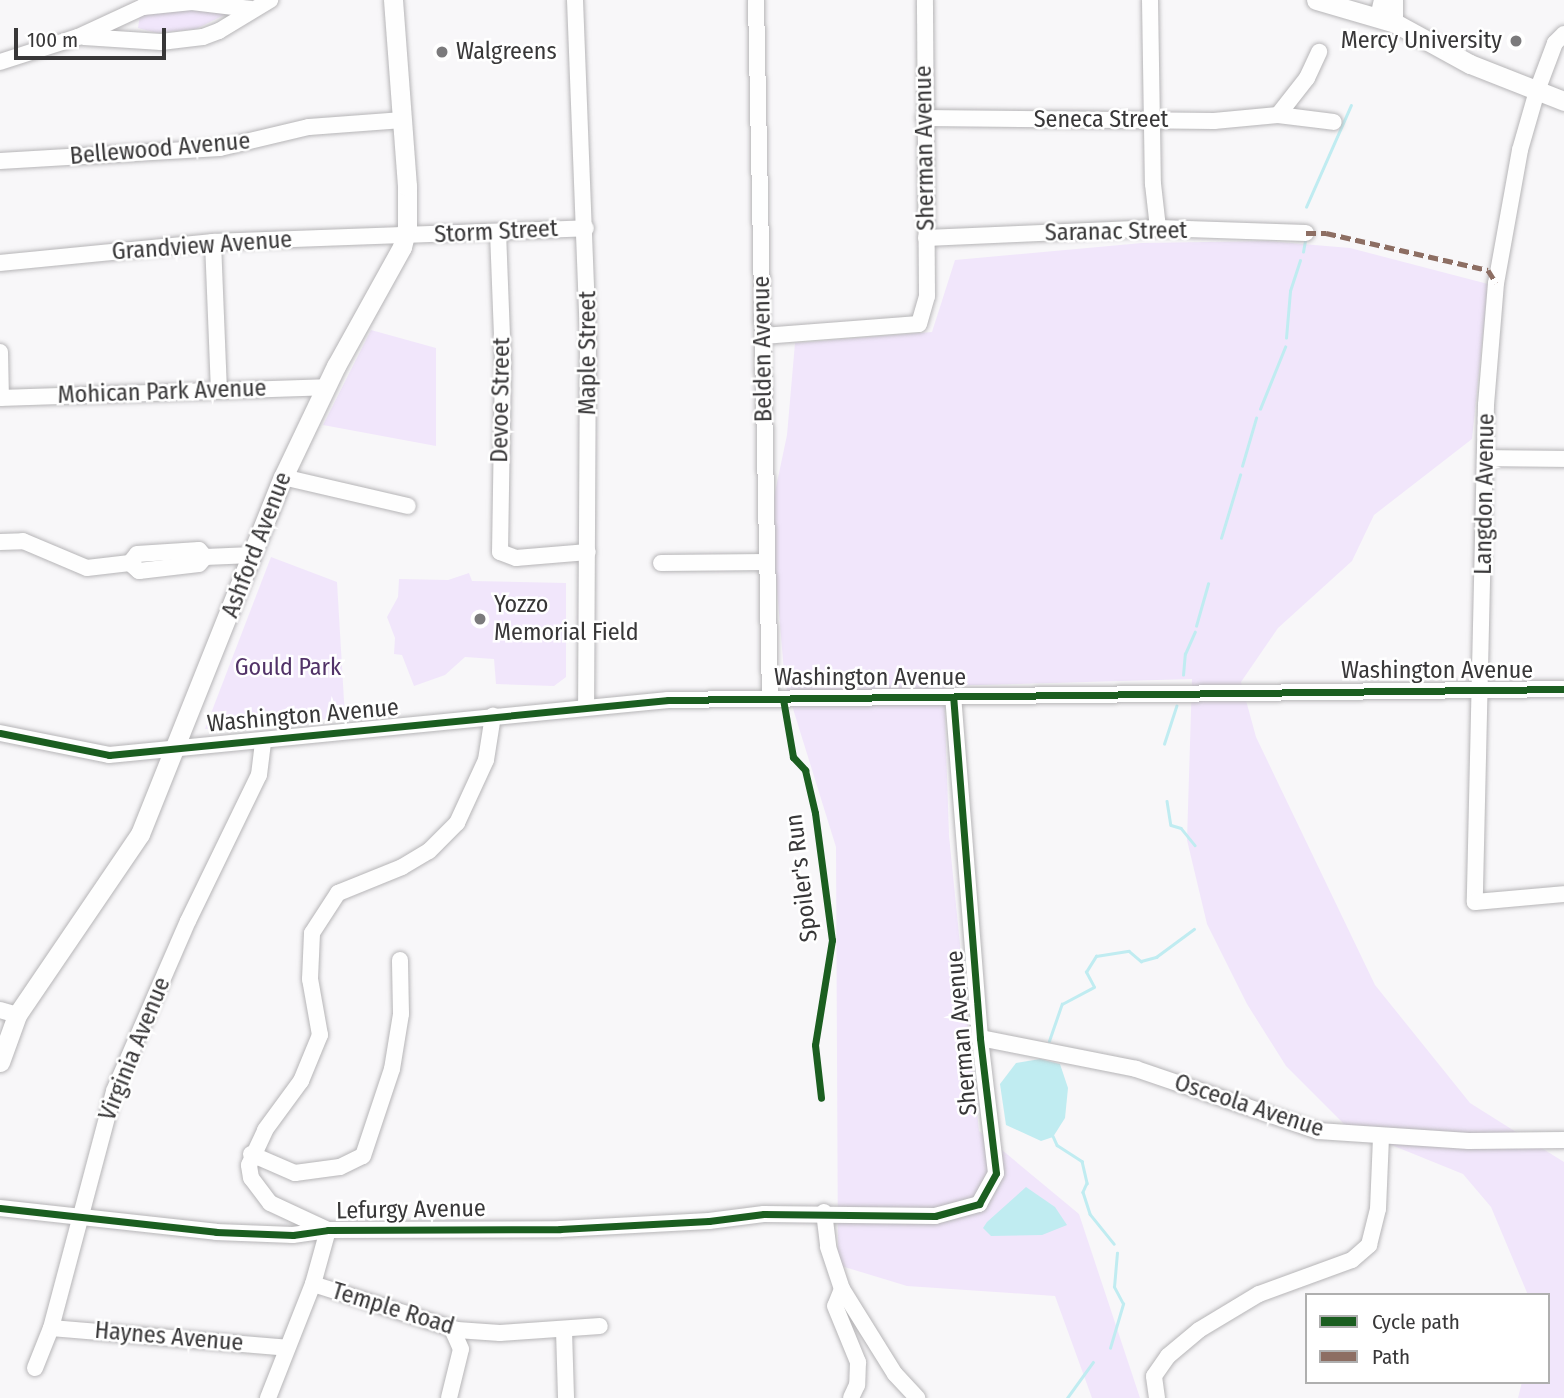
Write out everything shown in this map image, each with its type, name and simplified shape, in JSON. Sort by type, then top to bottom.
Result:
[{"type":"main road","name":"Ashford Avenue","points":[[0,1062],[8,1013],[140,834],[178,747],[283,477],[325,387],[405,236],[403,120],[393,0]]},
{"type":"main road","points":[[1316,0],[1385,13],[1470,64],[1564,101]]},
{"type":"street","points":[[78,37],[161,42],[203,37],[237,22],[251,9],[270,0]]},
{"type":"street","name":"Maple Street","points":[[575,0],[586,228],[586,707]]},
{"type":"street","name":"Belden Avenue","points":[[756,0],[770,698]]},
{"type":"street","name":"Sherman Avenue","points":[[763,336],[913,327],[919,324],[927,296],[925,0]]},
{"type":"street","points":[[1150,0],[1152,120],[1158,228]]},
{"type":"street","points":[[1385,13],[1395,0]]},
{"type":"street","points":[[0,62],[78,37],[119,16],[160,3],[209,2],[251,9]]},
{"type":"street","name":"Langdon Avenue","points":[[1564,34],[1555,43],[1537,91],[1512,185],[1496,283],[1486,458],[1475,902],[1564,894]]},
{"type":"street","points":[[1278,115],[1307,78],[1319,52]]},
{"type":"street","name":"Seneca Street","points":[[924,118],[1152,120],[1278,115],[1334,122]]},
{"type":"street","name":"Bellewood Avenue","points":[[0,161],[220,148],[309,127],[403,120]]},
{"type":"street","name":"Storm Street","points":[[405,236],[586,228]]},
{"type":"street","name":"Saranac Street","points":[[926,238],[1158,228],[1306,233]]},
{"type":"street","name":"Devoe Street","points":[[498,232],[503,362],[498,543],[500,551],[516,558],[588,552]]},
{"type":"street","name":"Grandview Avenue","points":[[0,263],[213,242],[405,236]]},
{"type":"street","points":[[213,242],[219,389]]},
{"type":"street","points":[[0,352],[1,398]]},
{"type":"street","name":"Mohican Park Avenue","points":[[1,398],[325,387]]},
{"type":"street","points":[[1486,458],[1564,459]]},
{"type":"street","points":[[283,477],[408,506]]},
{"type":"street","points":[[0,542],[23,541],[87,568],[130,563],[137,554],[199,550],[205,557],[253,555]]},
{"type":"street","points":[[661,562],[767,562]]},
{"type":"street","name":"Washington Avenue","points":[[0,733],[94,755],[263,741],[586,707],[770,698],[1564,689]]},
{"type":"street","name":"Sherman Avenue","points":[[824,1212],[936,1216],[979,1204],[996,1172],[980,1038],[953,698]]},
{"type":"street","points":[[268,1398],[313,1284],[328,1230],[270,1203],[251,1178],[251,1154],[301,1082],[320,1035],[309,957],[312,933],[323,910],[338,892],[402,867],[429,851],[457,824],[486,760],[492,716]]},
{"type":"street","name":"Virginia Avenue","points":[[35,1368],[51,1328],[78,1219],[127,1057],[259,775],[263,741]]},
{"type":"street","points":[[251,1154],[295,1173],[340,1167],[363,1156],[392,1069],[401,1014],[400,960]]},
{"type":"street","name":"Osceola Avenue","points":[[980,1038],[1136,1069],[1318,1131],[1381,1136],[1564,1140]]},
{"type":"street","points":[[1157,1398],[1154,1376],[1168,1356],[1199,1330],[1259,1294],[1352,1260],[1369,1245],[1378,1209],[1381,1136]]},
{"type":"street","name":"Lefurgy Avenue","points":[[0,1208],[78,1219],[216,1232],[293,1235],[328,1230],[560,1229],[824,1212]]},
{"type":"street","points":[[824,1212],[828,1247],[842,1289],[895,1374],[917,1398]]},
{"type":"street","name":"Temple Road","points":[[313,1284],[452,1329],[500,1333],[600,1326]]},
{"type":"street","points":[[842,1289],[835,1306],[858,1362],[857,1385],[851,1398]]},
{"type":"street","name":"Haynes Avenue","points":[[51,1328],[287,1348]]},
{"type":"street","points":[[449,1398],[461,1349],[452,1329]]},
{"type":"street","points":[[564,1330],[566,1398]]},
{"type":"green space","points":[[173,6],[228,13],[196,29],[157,33],[138,28],[140,14]]},
{"type":"green space","points":[[1268,241],[1350,248],[1488,284],[1472,439],[1374,515],[1352,561],[1278,628],[1241,682],[1256,737],[1375,985],[1470,1103],[1564,1162],[1564,1398],[1518,1398],[1522,1384],[1550,1384],[1550,1293],[1527,1293],[1491,1207],[1463,1174],[1347,1127],[1286,1066],[1247,1004],[1207,924],[1187,840],[1192,679],[944,686],[949,836],[979,1131],[1079,1214],[1140,1398],[1092,1398],[1055,1296],[907,1286],[838,1265],[836,847],[785,683],[775,567],[774,497],[787,435],[795,343],[932,332],[955,260],[1142,243]]},
{"type":"green space","points":[[371,330],[436,348],[436,446],[323,425]]},
{"type":"green space","name":"Gould Park","points":[[271,557],[337,582],[345,718],[205,729]]},
{"type":"green space","name":"Yozzo Memorial Field","points":[[469,573],[472,581],[566,583],[566,677],[554,686],[496,684],[494,659],[465,657],[445,675],[414,686],[402,655],[394,654],[395,638],[387,617],[398,597],[399,579],[448,580]]},
{"type":"water","points":[[1040,1059],[1060,1064],[1068,1088],[1065,1118],[1053,1137],[1041,1141],[1006,1125],[1000,1084],[1016,1063]]},
{"type":"water","points":[[1026,1187],[1055,1207],[1067,1225],[1042,1235],[991,1236],[983,1228],[987,1222]]},
{"type":"waterway","points":[[1306,207],[1351,105]]},
{"type":"waterway","points":[[1303,252],[1305,241]]},
{"type":"waterway","points":[[1286,338],[1290,291],[1300,261]]},
{"type":"waterway","points":[[1260,409],[1285,347]]},
{"type":"waterway","points":[[1242,466],[1256,418]]},
{"type":"waterway","points":[[1221,538],[1240,475]]},
{"type":"waterway","points":[[1196,626],[1208,584]]},
{"type":"waterway","points":[[1183,675],[1185,654],[1195,632]]},
{"type":"waterway","points":[[1164,744],[1176,706]]},
{"type":"waterway","points":[[1167,801],[1171,825],[1181,828],[1195,845]]},
{"type":"waterway","points":[[1049,1041],[1062,1004],[1094,987],[1086,972],[1096,956],[1129,951],[1141,961],[1156,957],[1194,929]]},
{"type":"waterway","points":[[1053,1136],[1057,1145],[1082,1161],[1087,1183],[1083,1192],[1090,1214],[1114,1244]]},
{"type":"waterway","points":[[1110,1348],[1123,1304],[1114,1287],[1117,1253]]},
{"type":"waterway","points":[[1067,1398],[1093,1362]]},
{"type":"marked path","points":[[1306,233],[1326,233],[1488,270],[1496,283]]},
{"type":"cycle path","points":[[0,733],[109,755],[668,700],[1564,689]]},
{"type":"cycle path","points":[[0,1208],[216,1232],[293,1235],[328,1230],[560,1229],[709,1221],[764,1214],[935,1216],[979,1204],[996,1173],[980,1038],[953,698]]},
{"type":"cycle path","name":"Spoiler's Run","points":[[783,699],[793,757],[805,770],[815,813],[832,940],[815,1045],[821,1098]]},
{"type":"place","name":"Mercy University","points":[[1516,41]]},
{"type":"place","name":"Walgreens","points":[[442,52]]},
{"type":"place","name":"Yozzo Memorial Field","points":[[480,619]]}]
